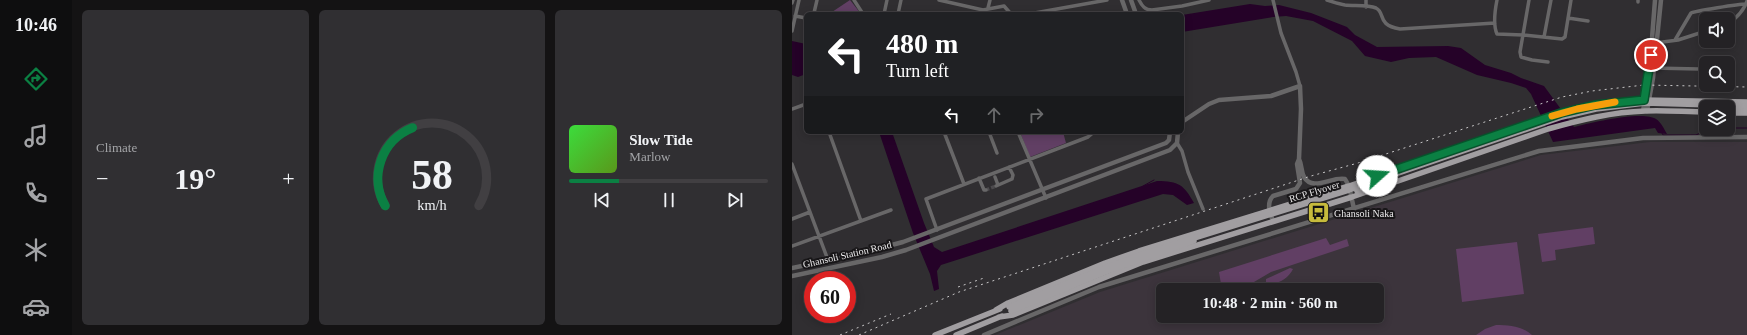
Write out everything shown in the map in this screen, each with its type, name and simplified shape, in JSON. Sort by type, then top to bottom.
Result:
[{"type":"main road","points":[[935,335],[1105,263],[1350,186],[1561,113],[1595,105],[1646,100],[1747,102]]},
{"type":"main road","name":"RCP Flyover","points":[[1010,309],[1107,267],[1140,255],[1349,190],[1562,117],[1601,108],[1645,103],[1747,106]]},
{"type":"main road","name":"RCP Flyover","points":[[1010,309],[1142,259],[1350,194],[1563,121],[1612,110],[1644,107],[1699,109]]},
{"type":"main road","points":[[1735,109],[1747,109]]},
{"type":"main road","points":[[956,335],[1143,262],[1352,197],[1556,126],[1613,114],[1645,111],[1699,112]]},
{"type":"main road","points":[[1735,113],[1747,113]]},
{"type":"main road","points":[[996,310],[1010,309]]},
{"type":"main road","points":[[1000,318],[1010,309]]},
{"type":"street","points":[[792,31],[799,0]]},
{"type":"street","points":[[815,12],[817,2],[823,0]]},
{"type":"street","points":[[854,0],[862,12]]},
{"type":"street","points":[[884,12],[887,0]]},
{"type":"street","points":[[898,12],[901,0]]},
{"type":"street","points":[[939,0],[982,12],[988,8],[1004,6]]},
{"type":"street","points":[[988,8],[990,0]]},
{"type":"street","points":[[1004,6],[1005,0]]},
{"type":"street","points":[[1039,12],[1107,0]]},
{"type":"street","points":[[1122,0],[1126,12]]},
{"type":"street","points":[[1139,0],[1147,10],[1158,10],[1209,0]]},
{"type":"street","points":[[1186,0],[1187,5]]},
{"type":"street","points":[[1273,0],[1278,20],[1300,86],[1301,109],[1299,159],[1297,164],[1299,186],[1296,189],[1273,196],[1269,203],[1273,221]]},
{"type":"street","points":[[1327,0],[1342,4],[1378,9],[1385,23],[1390,27],[1400,29],[1495,23]]},
{"type":"street","points":[[1366,0],[1366,7]]},
{"type":"street","points":[[1497,0],[1495,9],[1497,34],[1563,38],[1571,0]]},
{"type":"street","points":[[1529,0],[1520,52],[1521,57],[1548,62]]},
{"type":"street","points":[[1544,37],[1551,0]]},
{"type":"street","points":[[1645,111],[1652,68],[1655,0]]},
{"type":"street","points":[[1654,43],[1661,0]]},
{"type":"street","points":[[1124,6],[1131,2],[1136,12]]},
{"type":"street","points":[[1674,40],[1691,14],[1695,11],[1707,11],[1747,3]]},
{"type":"street","points":[[1735,18],[1740,14],[1747,3]]},
{"type":"street","points":[[1004,6],[1010,12]]},
{"type":"street","points":[[795,16],[804,18]]},
{"type":"street","points":[[1568,18],[1588,21]]},
{"type":"street","points":[[1654,43],[1674,40],[1699,33]]},
{"type":"street","points":[[1652,68],[1699,69]]},
{"type":"street","points":[[1184,121],[1209,104],[1219,100],[1271,96],[1300,86]]},
{"type":"street","points":[[792,109],[804,105]]},
{"type":"street","points":[[830,134],[861,221]]},
{"type":"street","points":[[945,134],[964,184]]},
{"type":"street","points":[[990,134],[997,153]]},
{"type":"street","points":[[1019,134],[1046,198]]},
{"type":"street","points":[[935,231],[926,199],[1088,137],[1092,134]]},
{"type":"street","name":"Ghansoli Station Road","points":[[792,268],[880,249],[935,231],[1166,143],[1169,140],[1170,134]]},
{"type":"street","points":[[1178,134],[1177,143],[1182,152],[1188,172],[1203,209]]},
{"type":"street","points":[[984,335],[1099,287],[1539,151],[1643,138],[1747,138]]},
{"type":"street","name":"Ghansoli Station Road","points":[[792,276],[860,262],[906,250],[1170,150],[1177,143]]},
{"type":"street","points":[[1299,159],[1304,177],[1309,183],[1314,184],[1341,178],[1345,179],[1350,186],[1354,209]]},
{"type":"street","points":[[792,164],[793,172],[828,260]]},
{"type":"street","points":[[995,177],[997,186],[1013,178],[1009,167]]},
{"type":"street","points":[[979,178],[984,190],[986,190]]},
{"type":"street","points":[[792,246],[890,210]]},
{"type":"street","points":[[792,219],[810,212]]},
{"type":"shaded area","points":[[850,0],[859,12],[832,12]]},
{"type":"shaded area","points":[[1250,4],[1265,6],[1279,5],[1311,13],[1347,27],[1355,35],[1377,47],[1448,46],[1461,48],[1485,65],[1544,86],[1574,127],[1616,118],[1640,116],[1658,120],[1667,134],[1658,133],[1655,128],[1553,142],[1531,94],[1526,88],[1477,75],[1436,57],[1409,58],[1391,62],[1365,56],[1352,41],[1313,21],[1286,16],[1273,17],[1184,32],[1184,15]]},
{"type":"shaded area","points":[[792,41],[804,44],[804,75],[798,77],[792,75]]},
{"type":"shaded area","points":[[880,134],[893,134],[934,247],[942,252],[1157,181],[1171,182],[1180,185],[1184,188],[1194,203],[1187,205],[1173,195],[1163,194],[941,265],[937,271],[939,289],[934,291],[930,274],[913,233]]},
{"type":"shaded area","points":[[1021,134],[1064,134],[1066,143],[1030,157]]},
{"type":"shaded area","points":[[1650,142],[1747,142],[1747,335],[995,335],[1100,292],[1541,155]]},
{"type":"shaded area","points":[[1593,227],[1595,244],[1555,250],[1556,260],[1542,262],[1538,234]]},
{"type":"shaded area","points":[[1326,238],[1330,245],[1347,239],[1349,246],[1271,272],[1252,283],[1221,283],[1219,272]]},
{"type":"shaded area","points":[[1517,242],[1524,294],[1462,302],[1456,249]]},
{"type":"shaded area","points":[[1290,268],[1293,269],[1291,273],[1282,281],[1270,283],[1266,282],[1266,279]]},
{"type":"shaded area","points":[[1496,325],[1515,327],[1532,335],[1476,335],[1485,329]]},
{"type":"waterway","points":[[1735,128],[1747,128]]},
{"type":"waterway","points":[[1662,133],[1663,135],[1696,135],[1699,134]]},
{"type":"waterway","points":[[1143,186],[1154,180]]},
{"type":"tunnel","points":[[986,190],[996,186]]},
{"type":"railway","points":[[859,335],[959,292],[1311,176],[1358,163],[1562,97],[1592,91],[1644,85],[1747,87]]},
{"type":"railway","points":[[958,287],[984,278]]},
{"type":"railway","points":[[840,335],[891,314]]},
{"type":"slow traffic","points":[[1552,116],[1577,109],[1615,102]]},
{"type":"place","name":"Ghansoli Naka","points":[[1319,213]]},
{"type":"route","points":[[1377,176],[1525,124],[1561,113],[1595,105],[1644,100],[1649,77],[1651,55]]}]
